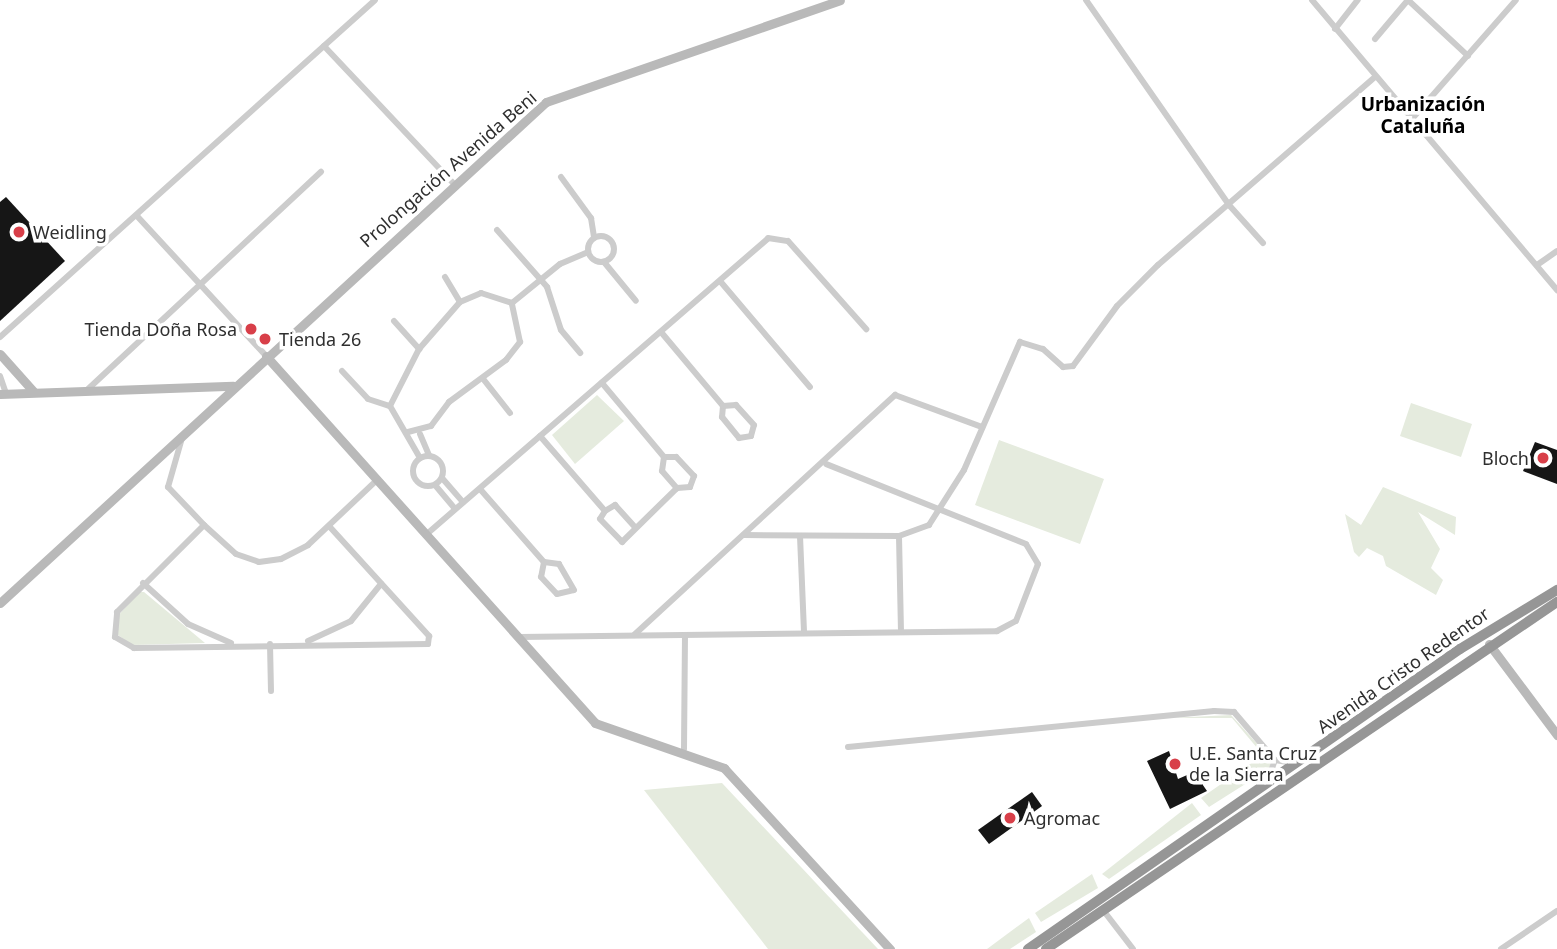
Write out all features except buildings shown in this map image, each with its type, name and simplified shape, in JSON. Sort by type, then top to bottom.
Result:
[{"type":"highway","name":"Avenida Cristo Redentor","points":[[1028,949],[1557,590]]},
{"type":"highway","name":"Avenida Cristo Redentor","points":[[1046,949],[1488,643],[1557,602]]},
{"type":"street","points":[[0,337],[375,0]]},
{"type":"street","name":"Prolongación Avenida Beni","points":[[266,356],[546,102],[840,0]]},
{"type":"street","points":[[1086,0],[1229,205],[1263,243]]},
{"type":"street","points":[[1312,0],[1557,290]]},
{"type":"street","points":[[1335,29],[1358,0]]},
{"type":"street","points":[[1375,39],[1408,0],[1468,56]]},
{"type":"street","points":[[1411,120],[1516,0]]},
{"type":"street","points":[[324,46],[454,184]]},
{"type":"street","points":[[744,535],[899,536],[941,513],[1020,342],[1043,349],[1063,367],[1073,366],[1117,306],[1375,77]]},
{"type":"street","points":[[88,390],[321,172]]},
{"type":"street","points":[[512,303],[540,278],[588,252],[594,237],[591,218],[561,177]]},
{"type":"street","points":[[137,216],[428,533],[595,723],[684,749],[724,768],[890,949]]},
{"type":"street","points":[[497,230],[540,278],[554,299],[561,330],[580,353]]},
{"type":"street","points":[[594,237],[613,244],[604,262]]},
{"type":"street","points":[[428,533],[768,238],[781,237],[866,329]]},
{"type":"street","points":[[1537,265],[1557,251]]},
{"type":"street","points":[[588,252],[604,262],[636,301]]},
{"type":"street","points":[[445,277],[460,302]]},
{"type":"street","points":[[720,281],[810,387]]},
{"type":"street","points":[[390,406],[419,349],[460,302],[481,293],[512,303]]},
{"type":"street","points":[[420,434],[449,402],[484,380],[520,342],[512,303]]},
{"type":"street","points":[[394,321],[419,349]]},
{"type":"street","points":[[661,332],[723,406],[722,417],[739,438],[751,436],[754,425],[736,405],[723,406]]},
{"type":"street","points":[[0,354],[33,391]]},
{"type":"street","points":[[0,603],[266,356]]},
{"type":"street","points":[[342,371],[368,399],[390,406],[408,432],[420,458]]},
{"type":"street","points":[[0,376],[3,394],[233,386]]},
{"type":"street","points":[[484,380],[510,413]]},
{"type":"street","points":[[602,383],[664,457],[662,471],[677,488]]},
{"type":"street","points":[[634,635],[902,393],[982,427]]},
{"type":"street","points":[[184,432],[168,487],[226,548],[259,562],[291,556],[329,526],[378,479]]},
{"type":"street","points":[[408,432],[420,434]]},
{"type":"street","points":[[420,434],[429,455],[442,463],[442,478],[463,502]]},
{"type":"street","points":[[540,436],[605,511]]},
{"type":"street","points":[[429,455],[420,458],[413,471],[416,481],[435,485],[455,509]]},
{"type":"street","points":[[634,526],[615,505],[605,511],[600,519],[616,540],[630,538],[634,526],[677,488],[690,487],[694,476],[676,457],[664,457]]},
{"type":"street","points":[[519,637],[1009,628],[1038,564],[1026,544],[941,513],[826,464]]},
{"type":"street","points":[[435,485],[442,478]]},
{"type":"street","points":[[480,489],[544,562],[559,564],[574,590],[557,594],[541,577],[544,562]]},
{"type":"street","points":[[204,525],[143,583],[114,616],[113,631],[123,644],[428,644],[429,636],[329,526]]},
{"type":"street","points":[[800,536],[804,631]]},
{"type":"street","points":[[899,536],[901,629]]},
{"type":"street","points":[[143,583],[188,624],[240,646]]},
{"type":"street","points":[[302,643],[351,621],[381,584]]},
{"type":"street","points":[[684,749],[685,635]]},
{"type":"street","points":[[1488,643],[1557,734]]},
{"type":"street","points":[[270,644],[271,691]]},
{"type":"street","points":[[848,747],[1214,711],[1242,718],[1275,760],[1302,761]]},
{"type":"street","points":[[1263,788],[1275,760]]},
{"type":"street","points":[[1103,910],[1133,949]]},
{"type":"street","points":[[1501,949],[1557,911]]},
{"type":"shaded area","points":[[597,395],[624,421],[575,464],[552,435]]},
{"type":"shaded area","points":[[1411,403],[1472,424],[1461,457],[1400,436]]},
{"type":"shaded area","points":[[999,440],[1104,479],[1080,544],[975,505]]},
{"type":"shaded area","points":[[1383,487],[1456,517],[1455,535],[1418,512],[1440,549],[1431,568],[1443,580],[1436,595],[1386,566],[1383,556],[1367,548],[1359,557],[1354,552],[1345,514],[1361,525]]},
{"type":"shaded area","points":[[139,592],[144,592],[205,643],[132,645],[118,635],[117,617]]},
{"type":"shaded area","points":[[1231,715],[1272,760],[1269,769],[1209,807],[1201,798],[1263,755],[1232,718],[1170,718]]},
{"type":"shaded area","points":[[722,783],[878,949],[768,949],[644,790]]},
{"type":"shaded area","points":[[1192,803],[1201,815],[1109,879],[1102,874]]},
{"type":"shaded area","points":[[1092,874],[1098,888],[1041,922],[1035,913]]},
{"type":"shaded area","points":[[1029,918],[1036,932],[1010,949],[987,949]]},
{"type":"place","name":"Weidling","points":[[19,232]]},
{"type":"place","name":"Tienda Doña Rosa","points":[[251,329]]},
{"type":"place","name":"Tienda 26","points":[[265,339]]},
{"type":"place","name":"Bloch","points":[[1543,458]]},
{"type":"place","name":"U.E. Santa Cruz de la Sierra","points":[[1175,764]]},
{"type":"place","name":"Agromac","points":[[1010,818]]},
{"type":"district","name":"Urbanización Cataluña","points":[[1423,116]]}]
